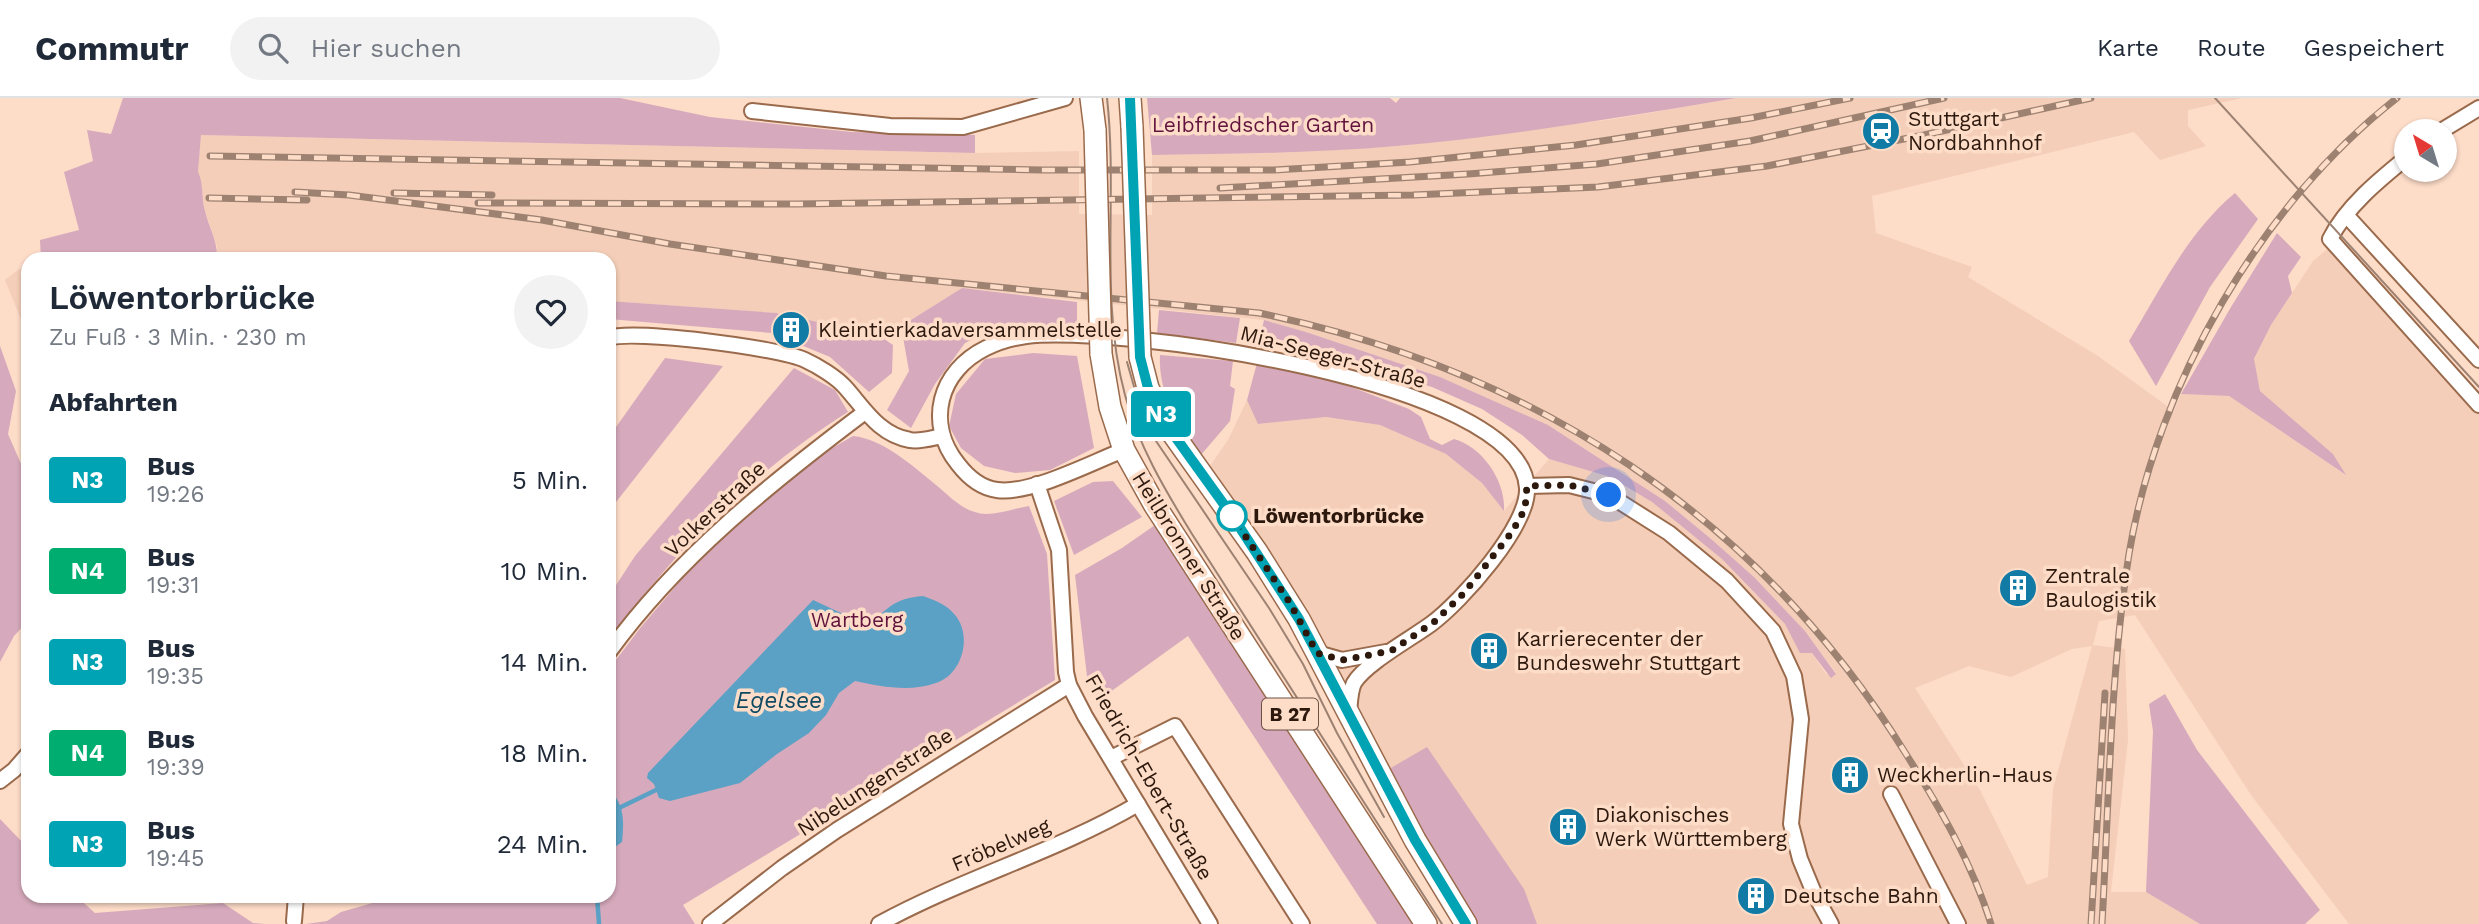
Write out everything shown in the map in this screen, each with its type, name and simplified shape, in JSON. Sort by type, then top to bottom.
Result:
[{"type":"main road","name":"Heilbronner Straße","points":[[1091,98],[1095,130],[1101,354],[1110,407],[1124,450],[1162,515],[1426,924]]},
{"type":"main road","name":"B 27","points":[[1130,98],[1140,357],[1148,388],[1166,424],[1257,552],[1299,619],[1415,840],[1466,924]]},
{"type":"street","points":[[752,111],[890,126],[963,128],[1065,98]]},
{"type":"street","points":[[2457,121],[2479,108]]},
{"type":"street","points":[[2394,169],[2347,216],[2330,239],[2479,405]]},
{"type":"street","points":[[2347,216],[2479,360]]},
{"type":"street","points":[[616,335],[642,335],[757,347],[804,359],[843,385],[881,428],[911,441],[942,436],[964,471],[982,486],[999,491],[1037,484],[1124,450]]},
{"type":"street","name":"Mia-Seeger-Straße","points":[[942,436],[940,414],[943,393],[952,374],[965,360],[1000,342],[1041,336],[1180,343],[1283,360],[1370,384],[1448,412],[1500,441],[1519,464],[1527,486]]},
{"type":"street","name":"Volkerstraße","points":[[616,642],[629,624],[713,536],[783,474],[865,412]]},
{"type":"street","name":"Friedrich-Ebert-Straße","points":[[1037,484],[1059,550],[1069,685],[1210,924]]},
{"type":"street","points":[[1349,713],[1354,683],[1391,651],[1434,622],[1489,564],[1525,509],[1527,486],[1569,485],[1609,495],[1669,533],[1718,573],[1773,631],[1794,676],[1801,719],[1791,824],[1800,859],[1831,924]]},
{"type":"street","points":[[1317,653],[1342,660],[1391,651]]},
{"type":"street","name":"Nibelungenstraße","points":[[710,924],[782,867],[1069,685]]},
{"type":"street","points":[[1111,758],[1175,726],[1302,924]]},
{"type":"street","points":[[0,781],[21,762]]},
{"type":"street","points":[[1891,794],[1958,924]]},
{"type":"street","name":"Fröbelweg","points":[[879,924],[912,906],[1101,826],[1138,804]]},
{"type":"street","points":[[295,922],[296,903]]},
{"type":"shaded area","points":[[1736,98],[2242,98],[2188,110],[2188,126],[2206,146],[2160,160],[2134,132],[1872,196],[1876,233],[1972,267],[1968,277],[2098,356],[2174,411],[2181,394],[2229,396],[2344,474],[2333,454],[2260,391],[2254,360],[2271,325],[2313,261],[2330,247],[2479,408],[2479,924],[2349,924],[2251,795],[2135,615],[2099,621],[2093,645],[2125,649],[2128,740],[2111,892],[2146,892],[2200,924],[1476,924],[1450,884],[1389,769],[1208,469],[1228,440],[1247,400],[1259,424],[1326,417],[1380,425],[1446,454],[1482,483],[1504,511],[1549,459],[1607,476],[1652,502],[1722,559],[1786,624],[1800,652],[1812,653],[1826,674],[1836,673],[1805,631],[1754,577],[1710,538],[1665,501],[1548,425],[1440,377],[1264,320],[962,288],[895,330],[880,336],[805,320],[802,341],[783,337],[784,318],[776,313],[616,302],[616,252],[217,252],[205,211],[198,172],[201,135],[975,153],[1079,151],[1079,214],[1152,215],[1152,155],[1279,153],[1399,146],[1614,119]],"holes":[[[2092,646],[2053,789],[2048,877],[2027,885],[1980,790],[1915,688],[1969,666],[2011,677],[2072,649]]]},
{"type":"shaded area","points":[[21,269],[21,320],[5,280]]},
{"type":"green space","points":[[123,98],[620,98],[710,117],[852,132],[975,135],[975,153],[201,135],[198,172],[216,252],[41,252],[40,240],[79,230],[64,172],[93,161],[87,130],[111,134]]},
{"type":"green space","name":"Leibfriedscher Garten","points":[[1147,98],[1390,98],[1396,103],[1400,98],[1736,98],[1609,119],[1439,142],[1306,152],[1152,155]]},
{"type":"green space","points":[[2235,193],[2258,219],[2210,287],[2156,386],[2129,341],[2189,244],[2218,208]]},
{"type":"green space","points":[[2277,233],[2301,257],[2288,276],[2292,293],[2271,325],[2254,359],[2260,391],[2333,454],[2346,475],[2229,396],[2181,394]]},
{"type":"green space","points":[[962,288],[1077,302],[1077,331],[1005,324],[965,343],[935,384],[911,428],[887,410],[909,371],[903,337],[895,330]]},
{"type":"green space","points":[[616,302],[777,313],[784,318],[783,337],[801,341],[804,319],[880,336],[893,345],[892,373],[869,392],[830,357],[772,333],[616,320]]},
{"type":"green space","points":[[1159,310],[1240,318],[1236,343],[1157,333]]},
{"type":"green space","points":[[1264,320],[1440,377],[1548,425],[1665,501],[1710,538],[1754,577],[1805,631],[1836,674],[1831,678],[1812,653],[1800,653],[1785,624],[1722,559],[1652,502],[1607,476],[1549,459],[1522,435],[1482,409],[1432,387],[1332,356],[1259,342]]},
{"type":"green space","points":[[0,346],[16,391],[8,434],[21,464],[21,628],[0,662]]},
{"type":"green space","points":[[1033,353],[1077,356],[1094,448],[1050,470],[1015,473],[984,466],[961,448],[949,426],[956,394],[985,359]]},
{"type":"green space","points":[[1160,355],[1233,361],[1230,386],[1235,389],[1230,421],[1200,456],[1184,433],[1166,396]]},
{"type":"green space","points":[[665,358],[723,366],[616,502],[616,427]]},
{"type":"green space","points":[[1257,363],[1333,380],[1409,409],[1421,417],[1430,439],[1442,445],[1454,439],[1465,443],[1483,458],[1497,478],[1504,500],[1504,511],[1482,483],[1446,454],[1380,425],[1326,417],[1258,424],[1247,400]]},
{"type":"green space","points":[[794,368],[835,390],[848,412],[781,460],[718,514],[661,575],[616,631],[616,585],[635,556]]},
{"type":"green space","name":"Wartberg","points":[[853,436],[864,438],[897,454],[971,511],[991,514],[1029,506],[1047,554],[1055,680],[683,905],[695,924],[306,924],[327,921],[341,912],[372,903],[616,903],[616,660],[703,554],[810,461]]},
{"type":"green space","points":[[1113,481],[1142,517],[1074,555],[1054,501],[1093,482]]},
{"type":"green space","points":[[1155,525],[1414,924],[1377,924],[1188,636],[1099,700],[1087,676],[1075,575]]},
{"type":"green space","points":[[2165,694],[2197,750],[2320,910],[2305,924],[2200,924],[2146,892],[2153,731],[2149,704]]},
{"type":"green space","points":[[1427,747],[1524,889],[1537,924],[1476,924],[1450,884],[1389,769]]},
{"type":"green space","points":[[0,819],[21,841],[21,903],[84,903],[95,913],[223,903],[253,923],[264,924],[0,924]]},
{"type":"water","name":"Egelsee","points":[[923,596],[952,611],[963,633],[962,654],[958,664],[945,679],[926,686],[906,688],[855,681],[839,693],[826,715],[809,733],[740,783],[670,801],[659,798],[654,784],[647,778],[648,773],[813,600],[869,626],[892,605],[905,599]]},
{"type":"water","points":[[616,798],[622,814],[622,842],[616,846]]},
{"type":"waterway","points":[[616,811],[656,790]]},
{"type":"waterway","points":[[598,903],[599,924]]},
{"type":"tram line","points":[[1107,98],[1113,322],[1117,359],[1137,432],[1162,484],[1192,534],[1442,924]]},
{"type":"tram line","points":[[2215,98],[2479,387]]},
{"type":"tram line","points":[[1127,362],[1137,397],[1156,441],[1269,608],[1303,664],[1337,733],[1384,817]]},
{"type":"railway","points":[[210,156],[1043,170],[1274,170],[1410,162],[1576,145],[1751,118],[1850,98]]},
{"type":"railway","points":[[1220,188],[1597,164],[1750,141],[1944,98]]},
{"type":"railway","points":[[478,203],[797,204],[1413,195],[1598,187],[1767,166],[2091,98]]},
{"type":"railway","points":[[2102,924],[2114,692],[2123,600],[2129,554],[2143,490],[2164,426],[2190,363],[2222,302],[2260,244],[2302,190],[2348,141],[2397,98]]},
{"type":"railway","points":[[295,192],[349,195],[542,220],[670,244],[886,276],[1259,313],[1359,339],[1455,372],[1545,415],[1630,465],[1708,524],[1781,592],[1847,669],[1906,754],[1954,836],[1991,924]]},
{"type":"railway","points":[[394,193],[492,195]]},
{"type":"railway","points":[[209,198],[307,200]]},
{"type":"railway","points":[[2091,924],[2105,693]]},
{"type":"bus line","name":"N3","points":[[1130,98],[1140,357],[1148,388],[1166,424],[1257,552],[1299,619],[1415,840],[1466,924]]},
{"type":"place","name":"Stuttgart Nordbahnhof","points":[[1881,131]]},
{"type":"place","name":"Kleintierkadaversammelstelle","points":[[791,330]]},
{"type":"place","name":"Löwentorbrücke","points":[[1232,516]]},
{"type":"place","name":"Zentrale Baulogistik","points":[[2018,588]]},
{"type":"place","name":"Karrierecenter der Bundeswehr Stuttgart","points":[[1489,651]]},
{"type":"place","name":"Weckherlin-Haus","points":[[1850,775]]},
{"type":"place","name":"Diakonisches Werk Württemberg","points":[[1568,827]]},
{"type":"place","name":"Deutsche Bahn","points":[[1756,896]]},
{"type":"route","points":[[1232,516],[1290,603],[1317,653],[1342,660],[1391,651],[1434,622],[1464,593],[1512,532],[1525,509],[1527,486],[1569,485],[1609,495]]}]
